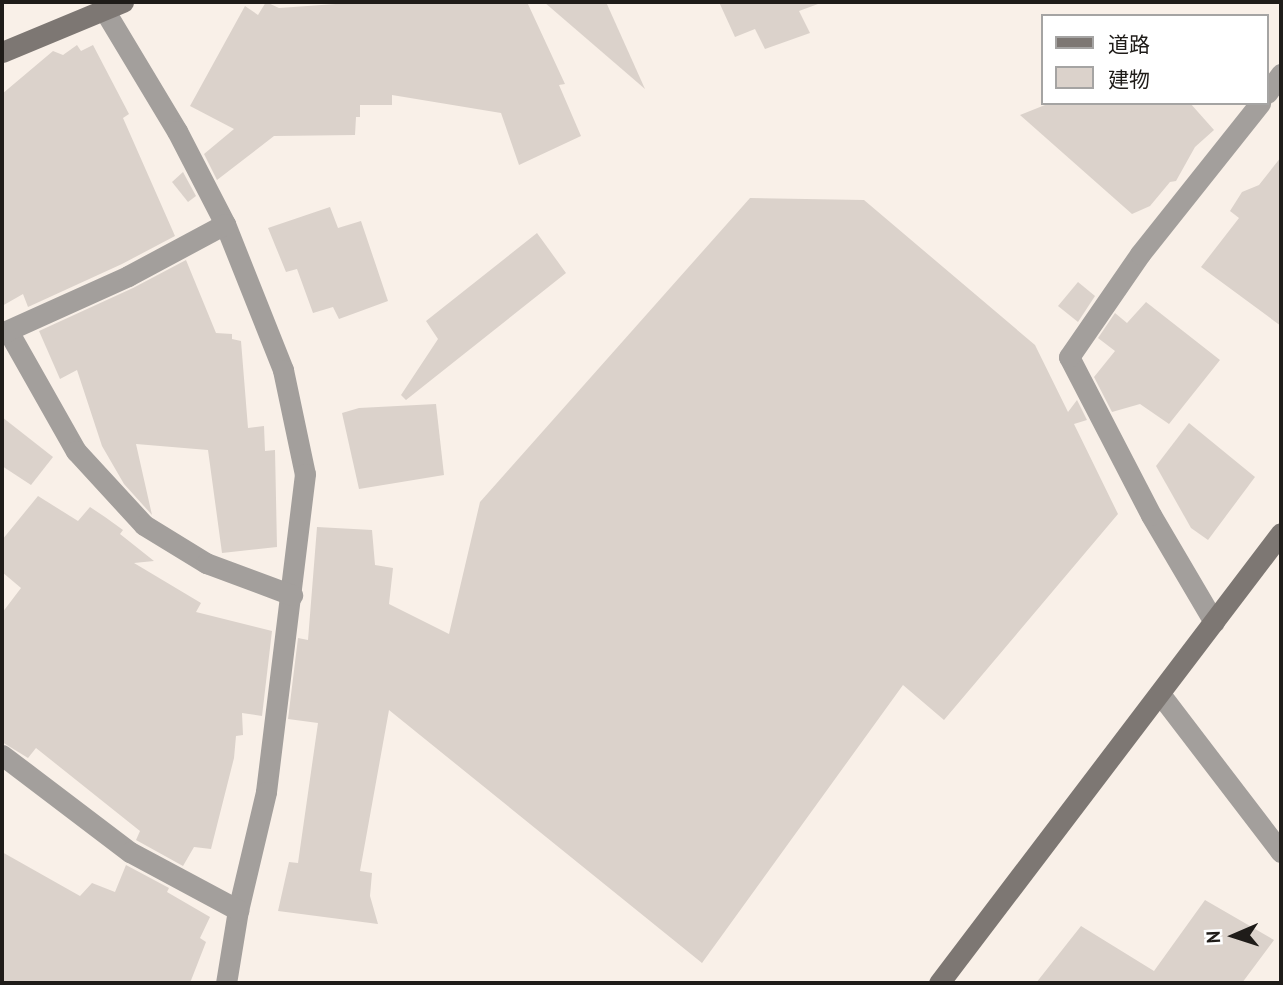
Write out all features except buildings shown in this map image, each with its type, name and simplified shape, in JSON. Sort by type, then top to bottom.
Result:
[{"type":"street","points":[[2,52],[113,5],[225,224],[283,370],[306,474],[266,792],[238,910],[226,983]]},
{"type":"street","points":[[1269,90],[1281,74]]},
{"type":"street","points":[[1214,622],[1151,515],[1069,357],[1140,254],[1258,105]]},
{"type":"street","points":[[225,224],[128,276],[5,332],[75,451],[144,525],[206,563],[292,595]]},
{"type":"street","points":[[939,983],[1281,533]]},
{"type":"street","points":[[1160,694],[1281,852]]},
{"type":"street","points":[[2,755],[130,852],[238,910]]}]
